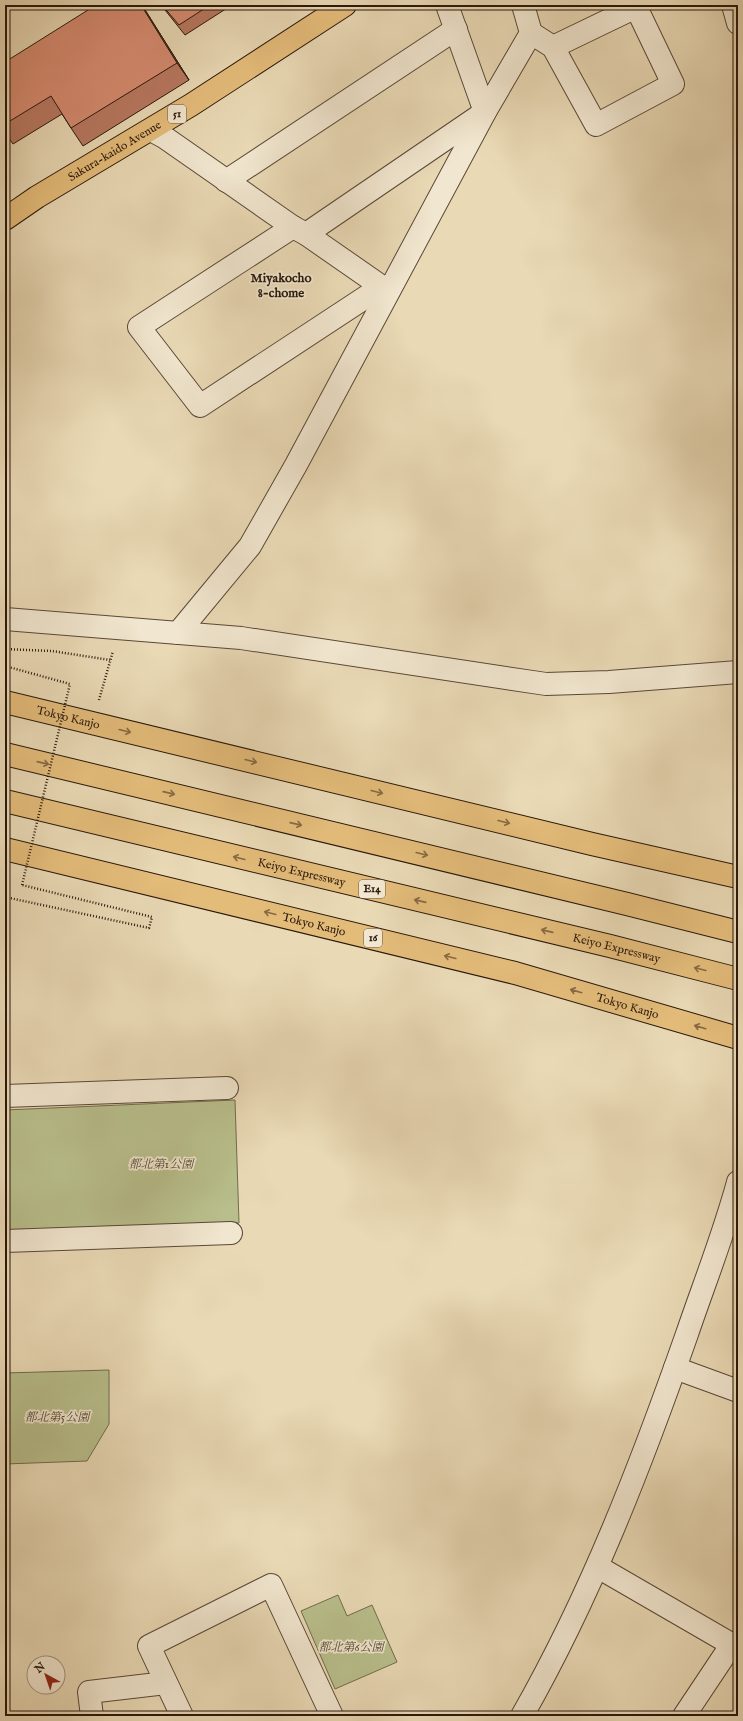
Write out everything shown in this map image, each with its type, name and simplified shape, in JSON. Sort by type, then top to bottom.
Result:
[{"type":"highway","name":"Sakura-kaido Avenue","points":[[5,219],[36,197],[191,105],[345,5]]},
{"type":"highway","name":"Tokyo Kanjo","points":[[5,702],[585,842],[738,877]]},
{"type":"highway","points":[[5,754],[628,904],[738,932]]},
{"type":"highway","name":"Keiyo Expressway","points":[[5,801],[610,946],[738,979]]},
{"type":"highway","name":"Tokyo Kanjo","points":[[5,848],[515,973],[738,1038]]},
{"type":"street","points":[[448,5],[485,112]]},
{"type":"street","points":[[523,5],[531,33],[554,47],[596,125],[673,84],[636,7],[554,47]]},
{"type":"street","points":[[733,5],[738,23]]},
{"type":"street","points":[[226,181],[456,29]]},
{"type":"street","points":[[178,633],[250,546],[296,464],[485,112],[531,33]]},
{"type":"street","points":[[388,291],[372,293],[200,406],[139,327],[300,231],[485,112]]},
{"type":"street","points":[[150,130],[164,138],[388,291]]},
{"type":"street","points":[[5,619],[241,638],[546,684],[609,682],[738,672]]},
{"type":"street","points":[[5,1096],[227,1088]]},
{"type":"street","points":[[522,1716],[547,1672],[598,1567],[652,1433],[738,1182]]},
{"type":"street","points":[[5,1242],[231,1233]]},
{"type":"street","points":[[675,1368],[738,1392]]},
{"type":"street","points":[[598,1567],[735,1646],[684,1716]]},
{"type":"street","points":[[182,1716],[149,1646],[271,1585],[332,1716]]},
{"type":"street","points":[[92,1716],[89,1692],[166,1683]]},
{"type":"path","points":[[98,703],[114,645]]},
{"type":"path","points":[[5,649],[52,651],[110,660]]},
{"type":"path","points":[[5,666],[70,684],[22,885],[152,917],[149,928],[5,897]]},
{"type":"green space","name":"都北第1公園","points":[[235,1100],[239,1223],[5,1231],[5,1110]]},
{"type":"green space","name":"都北第5公園","points":[[109,1370],[109,1424],[87,1461],[5,1464],[5,1373]]},
{"type":"green space","name":"都北第6公園","points":[[338,1595],[347,1616],[372,1605],[397,1662],[335,1689],[301,1611]]},
{"type":"building","points":[[96,5],[141,5],[177,63],[71,128],[51,96],[5,124],[5,62]]},
{"type":"building","points":[[162,5],[210,5],[179,25]]},
{"type":"district","name":"Miyakocho 8-chome","points":[[281,286]]}]
